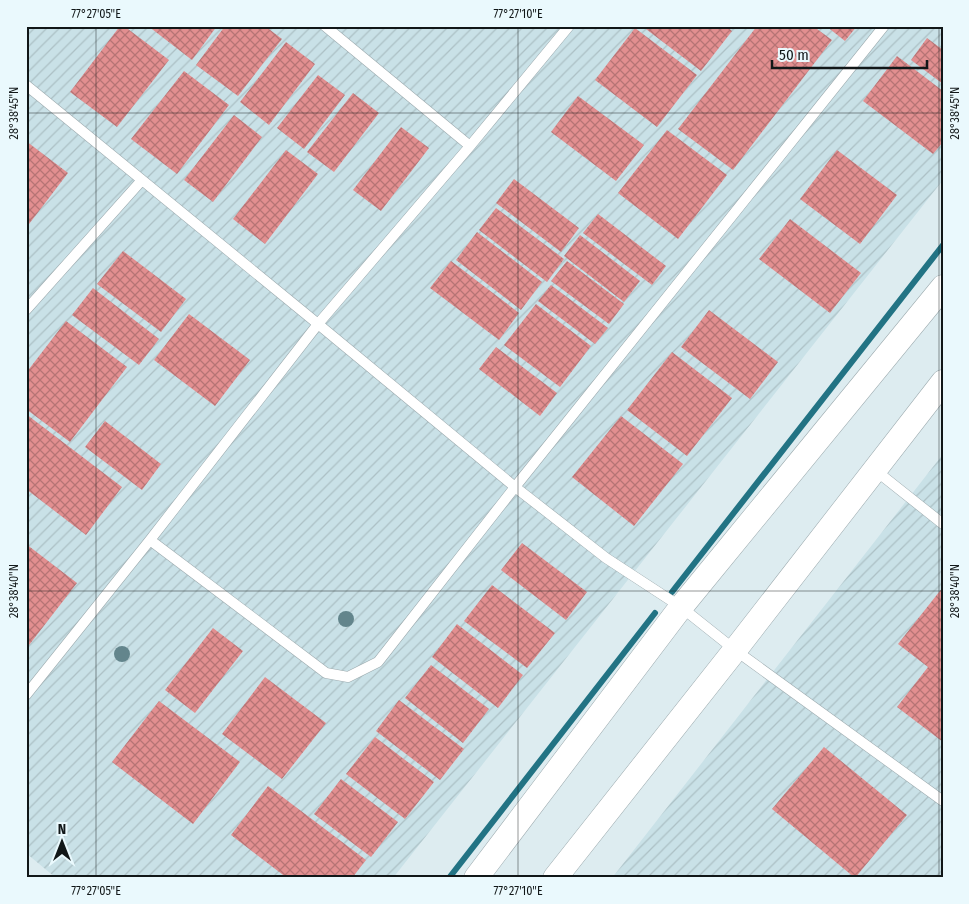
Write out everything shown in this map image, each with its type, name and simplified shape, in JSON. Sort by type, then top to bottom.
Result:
[{"type":"street","points":[[476,878],[681,607],[943,287]]},
{"type":"street","points":[[555,878],[874,470],[941,389]]},
{"type":"lane","points":[[325,26],[470,146]]},
{"type":"lane","points":[[26,695],[150,540],[318,324],[470,146],[569,26]]},
{"type":"lane","points":[[150,540],[326,672],[348,677],[378,662],[515,487],[884,26]]},
{"type":"lane","points":[[26,85],[515,487],[606,558],[681,607],[735,650],[943,801]]},
{"type":"lane","points":[[26,310],[142,180]]},
{"type":"lane","points":[[874,470],[943,524]]},
{"type":"shaded area","points":[[26,26],[943,26],[943,180],[393,878],[56,878],[26,853]]},
{"type":"shaded area","points":[[943,454],[943,878],[612,878]]},
{"type":"building","points":[[120,26],[124,26],[169,60],[117,127],[70,92]]},
{"type":"building","points":[[148,26],[217,26],[192,60]]},
{"type":"building","points":[[225,26],[265,26],[282,39],[238,96],[196,65]]},
{"type":"building","points":[[642,26],[726,26],[732,31],[701,71]]},
{"type":"building","points":[[757,26],[813,26],[832,40],[733,170],[678,129]]},
{"type":"building","points":[[826,26],[857,26],[845,41]]},
{"type":"building","points":[[635,28],[697,75],[657,127],[595,80]]},
{"type":"building","points":[[927,38],[943,50],[943,84],[911,60]]},
{"type":"building","points":[[286,42],[315,64],[269,125],[240,102]]},
{"type":"building","points":[[897,56],[943,91],[943,142],[933,154],[863,101]]},
{"type":"building","points":[[184,71],[229,105],[177,174],[131,139]]},
{"type":"building","points":[[318,75],[345,95],[304,149],[277,128]]},
{"type":"building","points":[[353,93],[379,113],[334,172],[307,152]]},
{"type":"building","points":[[578,96],[644,145],[616,181],[551,132]]},
{"type":"building","points":[[234,115],[262,137],[213,202],[184,180]]},
{"type":"building","points":[[401,127],[429,148],[381,211],[353,190]]},
{"type":"building","points":[[667,130],[727,175],[678,239],[618,193]]},
{"type":"building","points":[[26,141],[68,173],[26,228]]},
{"type":"building","points":[[286,150],[318,174],[265,244],[233,219]]},
{"type":"building","points":[[837,150],[897,195],[860,244],[800,199]]},
{"type":"building","points":[[514,179],[579,228],[561,252],[496,203]]},
{"type":"building","points":[[496,208],[564,259],[547,282],[479,230]]},
{"type":"building","points":[[598,214],[666,266],[652,285],[583,233]]},
{"type":"building","points":[[790,219],[861,273],[830,313],[759,259]]},
{"type":"building","points":[[477,232],[542,282],[521,310],[456,260]]},
{"type":"building","points":[[580,235],[640,281],[624,302],[564,256]]},
{"type":"building","points":[[123,251],[186,299],[161,332],[97,284]]},
{"type":"building","points":[[451,261],[519,313],[499,340],[430,288]]},
{"type":"building","points":[[567,261],[624,304],[609,324],[551,281]]},
{"type":"building","points":[[551,285],[608,328],[595,344],[538,301]]},
{"type":"building","points":[[93,288],[159,339],[139,365],[72,315]]},
{"type":"building","points":[[536,304],[591,346],[560,387],[504,345]]},
{"type":"building","points":[[709,310],[778,362],[750,399],[681,347]]},
{"type":"building","points":[[189,314],[250,360],[215,406],[154,360]]},
{"type":"building","points":[[66,321],[127,367],[70,442],[26,409],[26,373]]},
{"type":"building","points":[[496,347],[557,393],[540,416],[479,369]]},
{"type":"building","points":[[672,352],[732,398],[687,456],[627,410]]},
{"type":"building","points":[[26,414],[122,487],[86,535],[26,489]]},
{"type":"building","points":[[621,416],[683,464],[634,526],[572,477]]},
{"type":"building","points":[[105,421],[161,464],[142,490],[85,447]]},
{"type":"building","points":[[522,543],[587,592],[566,620],[501,570]]},
{"type":"building","points":[[26,544],[77,583],[26,649]]},
{"type":"building","points":[[492,585],[555,633],[527,668],[464,621]]},
{"type":"building","points":[[943,587],[943,742],[897,707],[928,667],[898,644]]},
{"type":"building","points":[[457,624],[523,675],[498,708],[432,657]]},
{"type":"building","points":[[213,628],[243,651],[195,713],[165,690]]},
{"type":"building","points":[[431,665],[489,709],[463,743],[405,698]]},
{"type":"building","points":[[265,677],[326,723],[282,779],[222,734]]},
{"type":"building","points":[[399,700],[464,749],[440,780],[376,731]]},
{"type":"building","points":[[159,701],[240,762],[193,824],[112,762]]},
{"type":"building","points":[[375,737],[434,782],[405,819],[346,774]]},
{"type":"building","points":[[824,747],[907,815],[855,878],[772,809]]},
{"type":"building","points":[[341,779],[398,822],[371,857],[314,814]]},
{"type":"building","points":[[268,786],[366,860],[352,878],[287,878],[231,835]]},
{"type":"waterway","points":[[672,592],[943,245]]},
{"type":"waterway","points":[[449,878],[655,613]]}]
